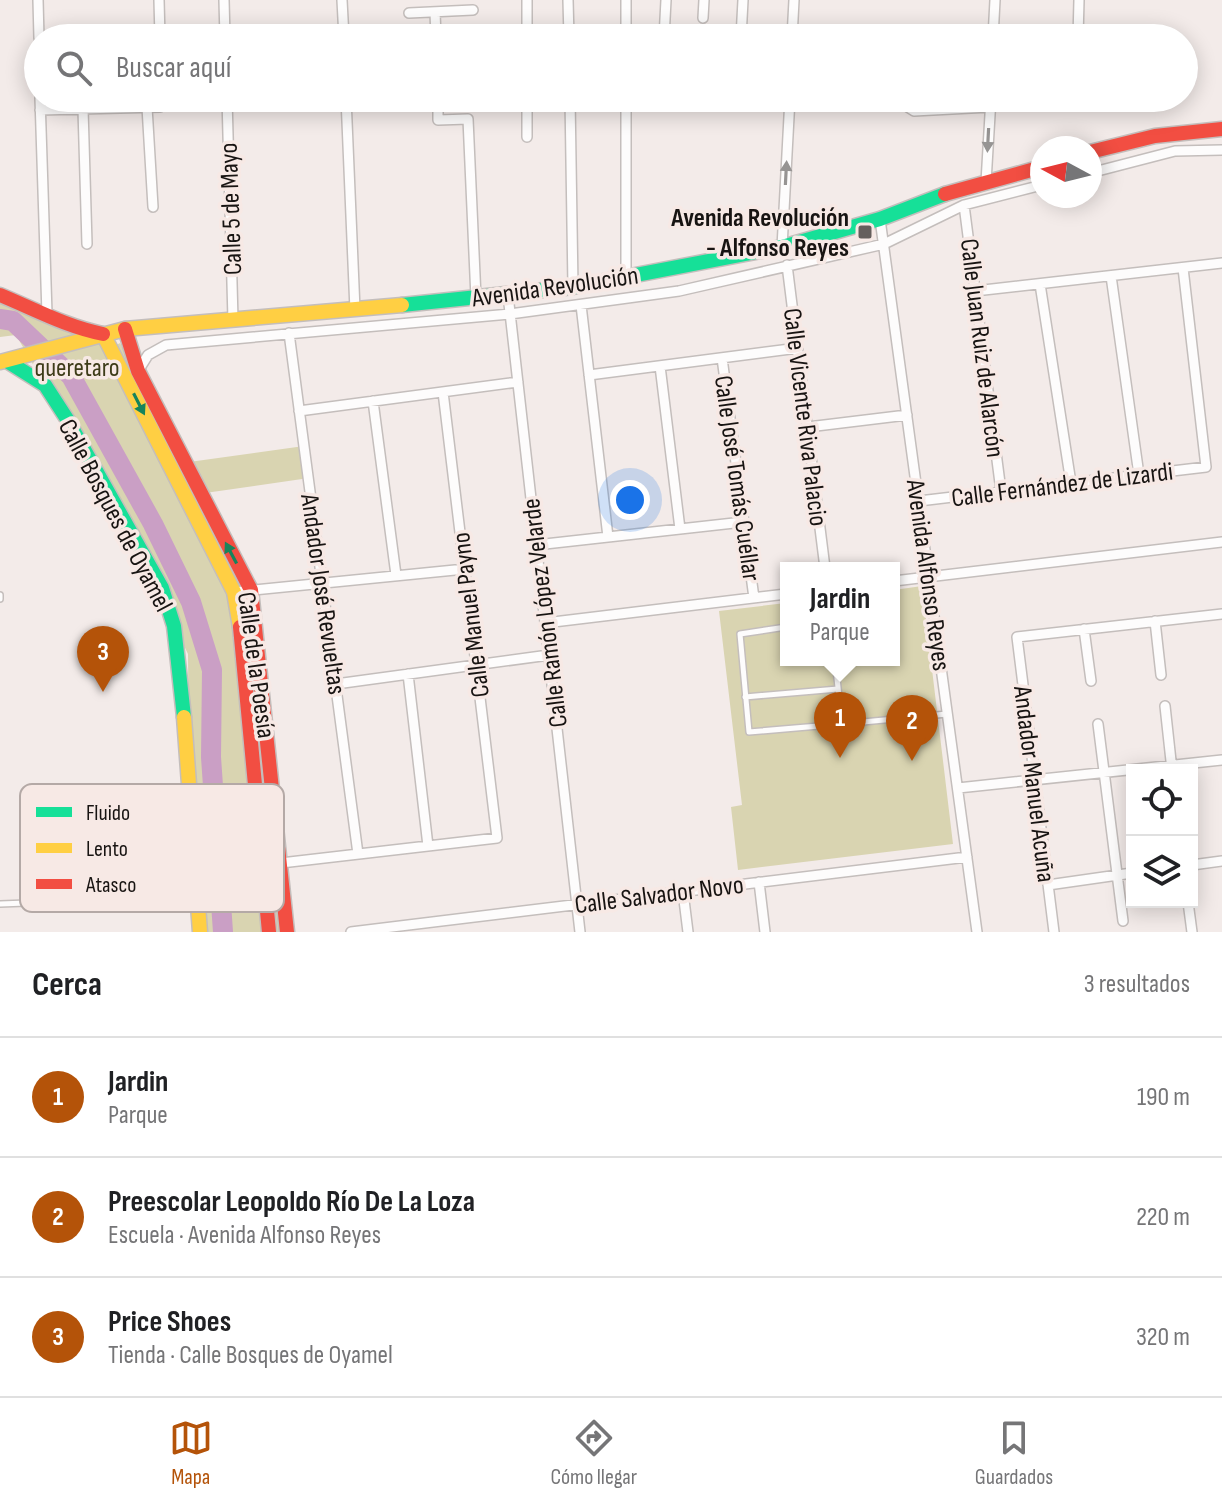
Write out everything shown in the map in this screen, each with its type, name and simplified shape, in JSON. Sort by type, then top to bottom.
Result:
[{"type":"main road","points":[[1102,148],[1133,138],[1183,130],[1222,129]]},
{"type":"main road","name":"Avenida Revolución","points":[[5,363],[125,329],[355,310],[573,287],[782,247],[880,219],[959,189],[1030,170]]},
{"type":"main road","name":"Avenida Revolución","points":[[0,295],[73,328],[103,334]]},
{"type":"main road","name":"Calle de la Poesía","points":[[125,329],[138,371],[251,590],[272,784]]},
{"type":"main road","name":"Calle de la Poesía","points":[[103,334],[234,592],[255,784]]},
{"type":"main road","name":"Calle Bosques de Oyamel","points":[[5,363],[45,385],[162,588],[174,626],[190,784]]},
{"type":"main road","name":"Calle de la Poesía","points":[[284,898],[287,932]]},
{"type":"main road","name":"Calle Bosques de Oyamel","points":[[199,912],[200,932]]},
{"type":"main road","name":"Calle de la Poesía","points":[[267,912],[269,932]]},
{"type":"street","points":[[38,0],[39,24]]},
{"type":"street","points":[[159,0],[160,24]]},
{"type":"street","points":[[224,0],[225,24]]},
{"type":"street","points":[[342,0],[343,24]]},
{"type":"street","points":[[527,0],[527,24]]},
{"type":"street","points":[[568,0],[569,24]]},
{"type":"street","points":[[626,0],[626,24]]},
{"type":"street","points":[[665,24],[666,0]]},
{"type":"street","points":[[703,18],[704,0]]},
{"type":"street","points":[[742,24],[743,0]]},
{"type":"street","points":[[793,24],[794,0]]},
{"type":"street","points":[[994,24],[995,0]]},
{"type":"street","points":[[1078,24],[1079,0]]},
{"type":"street","points":[[409,13],[473,10]]},
{"type":"street","points":[[435,12],[435,24]]},
{"type":"street","points":[[40,112],[47,314]]},
{"type":"street","points":[[83,112],[87,244]]},
{"type":"street","points":[[147,112],[153,207]]},
{"type":"street","name":"Calle 5 de Mayo","points":[[227,112],[233,320]]},
{"type":"street","points":[[347,112],[355,310]]},
{"type":"street","points":[[438,112],[438,120],[468,119],[476,298]]},
{"type":"street","points":[[527,112],[527,137]]},
{"type":"street","points":[[570,112],[573,287]]},
{"type":"street","points":[[626,112],[626,277]]},
{"type":"street","points":[[782,247],[789,112]]},
{"type":"street","points":[[986,182],[990,112]]},
{"type":"street","points":[[1102,170],[1175,151],[1222,150]]},
{"type":"street","name":"Avenida Revolución","points":[[138,371],[148,355],[166,345],[510,314],[679,291],[884,244],[964,205],[1030,188]]},
{"type":"street","name":"Calle Juan Ruiz de Alarcón","points":[[964,205],[1001,491]]},
{"type":"street","name":"Avenida Alfonso Reyes","points":[[880,219],[977,931]]},
{"type":"street","points":[[975,291],[1222,263]]},
{"type":"street","name":"Calle Vicente Riva Palacio","points":[[787,265],[824,562]]},
{"type":"street","name":"Calle Fernández de Lizardi","points":[[919,501],[1206,467],[1183,268]]},
{"type":"street","points":[[1111,276],[1139,475]]},
{"type":"street","points":[[1040,284],[1071,483]]},
{"type":"street","name":"Calle Ramón López Velarde","points":[[508,295],[580,932]]},
{"type":"street","points":[[581,305],[608,537]]},
{"type":"street","name":"Andador José Revueltas","points":[[289,333],[358,854]]},
{"type":"street","points":[[589,375],[798,348]]},
{"type":"street","name":"Calle José Tomás Cuéllar","points":[[722,358],[754,598]]},
{"type":"street","points":[[660,366],[680,529]]},
{"type":"street","points":[[299,411],[518,382]]},
{"type":"street","name":"Calle Manuel Payno","points":[[428,846],[497,838],[443,392]]},
{"type":"street","points":[[373,401],[396,575]]},
{"type":"street","points":[[808,427],[907,415]]},
{"type":"street","points":[[536,545],[743,522]]},
{"type":"street","points":[[900,580],[1222,542]]},
{"type":"street","points":[[234,592],[465,569]]},
{"type":"street","points":[[545,623],[780,595]]},
{"type":"street","points":[[1091,681],[1084,629],[1222,614]]},
{"type":"street","points":[[1155,621],[1161,675]]},
{"type":"street","name":"Andador Manuel Acuña","points":[[1054,932],[1017,637],[1084,629]]},
{"type":"street","points":[[336,684],[549,655]]},
{"type":"street","points":[[284,863],[428,846],[408,674]]},
{"type":"street","points":[[1165,706],[1172,764]]},
{"type":"street","points":[[1098,724],[1123,921]]},
{"type":"street","points":[[1197,764],[1222,760]]},
{"type":"street","points":[[958,788],[1126,771]]},
{"type":"street","name":"Calle Salvador Novo","points":[[358,932],[967,857]]},
{"type":"street","points":[[1198,864],[1222,861]]},
{"type":"street","points":[[1048,885],[1126,874]]},
{"type":"street","points":[[759,882],[765,932]]},
{"type":"street","points":[[683,892],[688,932]]},
{"type":"street","points":[[1189,908],[1192,932]]},
{"type":"street","points":[[966,932],[977,931]]},
{"type":"lane","points":[[780,628],[740,634],[749,732],[948,714]]},
{"type":"lane","points":[[836,666],[842,724]]},
{"type":"lane","points":[[745,697],[838,689]]},
{"type":"lane","points":[[0,904],[20,903]]},
{"type":"green space","name":"queretaro","points":[[0,295],[113,347],[120,343],[182,463],[304,446],[309,478],[198,494],[245,591],[267,784],[258,784],[239,610],[225,575],[242,651],[255,784],[189,784],[188,654],[126,525],[16,335],[0,337]]},
{"type":"green space","points":[[922,586],[953,844],[738,870],[731,807],[742,805],[719,611],[780,604],[780,666],[900,666],[900,589]]},
{"type":"green space","name":"queretaro","points":[[202,912],[267,912],[269,932],[204,932]]},
{"type":"green space","name":"queretaro","points":[[272,912],[281,912],[283,932],[274,932]]},
{"type":"waterway","points":[[0,319],[13,321],[71,376],[153,524],[191,602],[212,670],[213,784]]},
{"type":"waterway","points":[[222,912],[223,932]]},
{"type":"traffic: fast","points":[[402,305],[573,287],[782,247],[880,219],[945,194]]},
{"type":"traffic: fast","points":[[7,361],[45,385],[162,588],[174,626],[184,717]]},
{"type":"traffic: slow","points":[[0,362],[125,329],[402,305]]},
{"type":"traffic: slow","points":[[103,334],[234,592],[240,627]]},
{"type":"traffic: slow","points":[[184,717],[189,784]]},
{"type":"traffic: slow","points":[[199,912],[200,932]]},
{"type":"traffic: jam","points":[[1102,149],[1155,136],[1222,129]]},
{"type":"traffic: jam","points":[[945,194],[1030,170]]},
{"type":"traffic: jam","points":[[0,295],[64,322],[103,334]]},
{"type":"traffic: jam","points":[[125,329],[138,371],[251,590],[271,784]]},
{"type":"traffic: jam","points":[[240,627],[255,784]]},
{"type":"traffic: jam","points":[[284,904],[287,932]]},
{"type":"traffic: jam","points":[[267,912],[269,932]]},
{"type":"place","name":"Avenida Revolución - Alfonso Reyes","points":[[865,232]]},
{"type":"place","name":"Price Shoes","points":[[103,692]]},
{"type":"place","name":"Jardin","points":[[840,758]]},
{"type":"place","name":"Preescolar Leopoldo Río De La Loza","points":[[912,761]]}]
